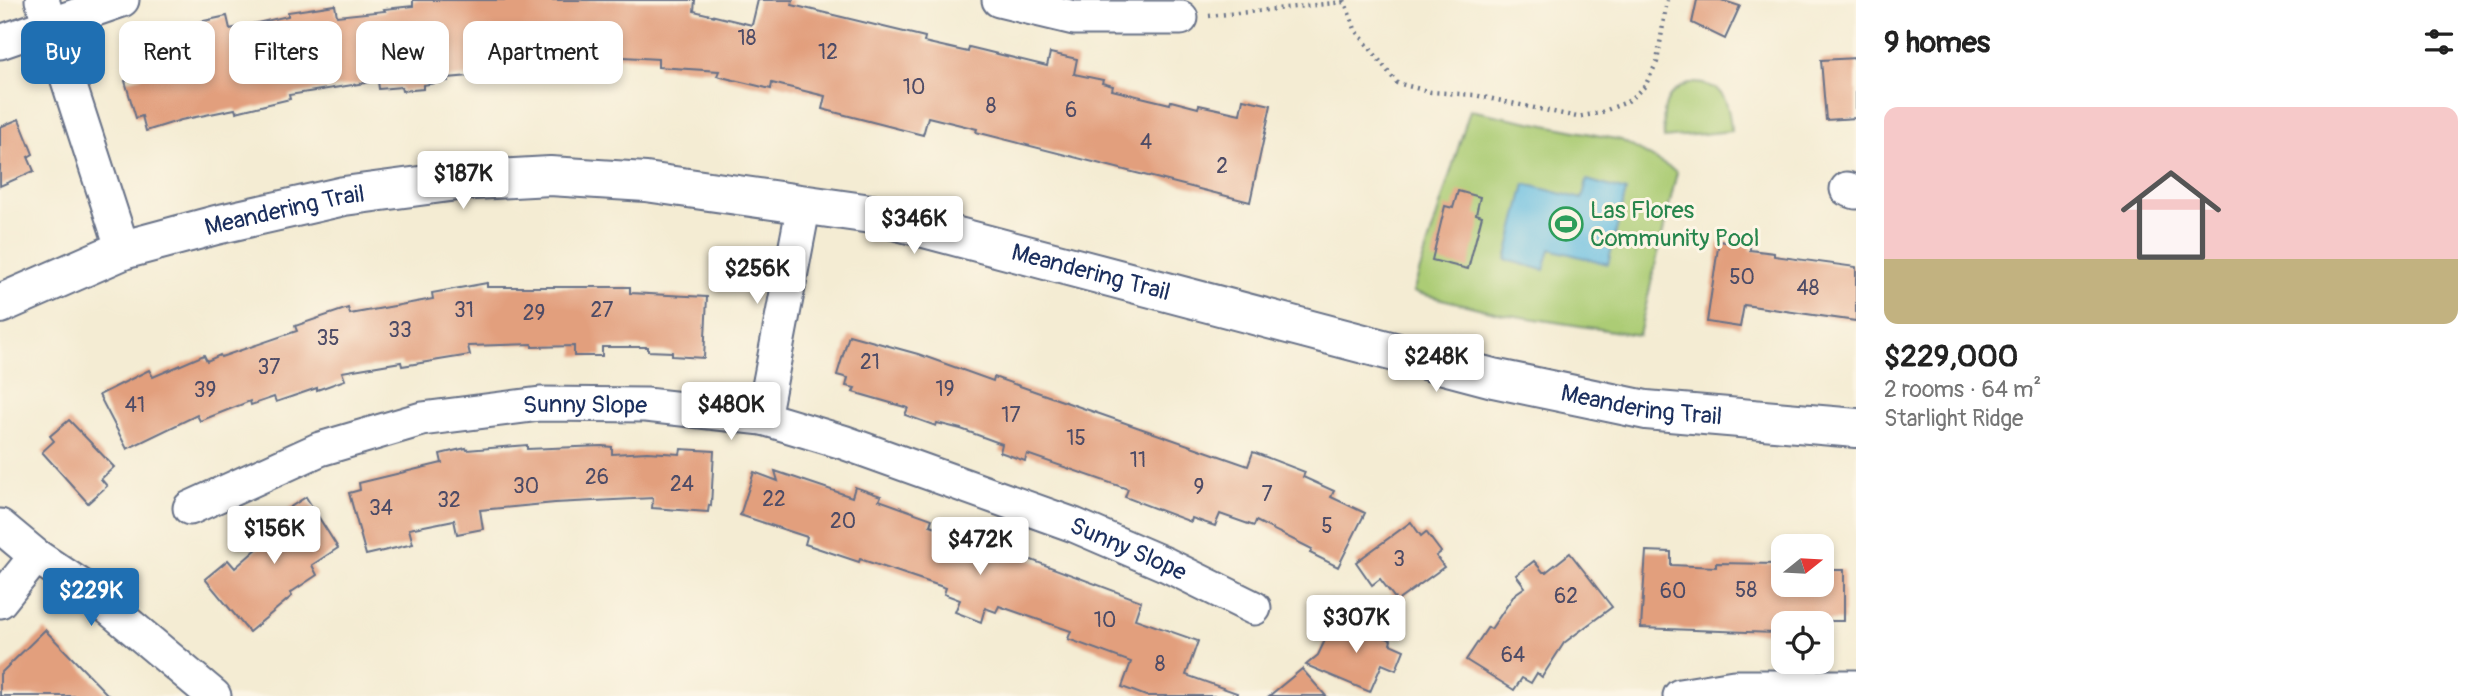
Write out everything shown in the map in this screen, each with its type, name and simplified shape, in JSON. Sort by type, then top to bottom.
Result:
[{"type":"street","points":[[0,42],[46,12],[122,0]]},
{"type":"street","points":[[999,0],[1074,18],[1181,18]]},
{"type":"street","points":[[46,12],[123,250]]},
{"type":"street","name":"Meandering Trail","points":[[0,304],[123,250],[216,225],[344,196],[457,181],[550,176],[646,182],[871,214],[1493,378],[1646,410],[1856,429]]},
{"type":"street","points":[[763,418],[804,204]]},
{"type":"street","name":"Sunny Slope","points":[[191,508],[320,449],[422,419],[540,404],[646,405],[763,418],[843,442],[1074,525],[1167,565],[1254,608]]},
{"type":"street","points":[[0,526],[36,556],[90,592],[214,696]]},
{"type":"street","points":[[0,601],[36,556]]},
{"type":"street","points":[[1680,696],[1734,687],[1856,687]]},
{"type":"path","points":[[1181,18],[1344,1],[1355,29],[1396,83],[1431,92],[1474,94],[1577,117],[1599,113],[1626,102],[1645,86],[1657,62],[1667,0]]},
{"type":"green space","points":[[1689,83],[1710,86],[1722,95],[1728,110],[1731,131],[1664,138],[1666,105],[1673,93]]},
{"type":"green space","points":[[1470,110],[1621,140],[1677,172],[1639,335],[1503,314],[1413,292]]},
{"type":"water","name":"Las Flores Community Pool","points":[[1587,180],[1626,191],[1608,264],[1550,249],[1544,270],[1506,260],[1525,184],[1582,199]]},
{"type":"building","points":[[413,0],[695,0],[694,11],[752,25],[758,0],[793,0],[792,5],[925,37],[924,42],[968,52],[969,47],[1047,66],[1050,53],[1077,59],[1074,74],[1103,80],[1102,83],[1113,86],[1112,90],[1170,104],[1171,101],[1198,108],[1199,105],[1240,114],[1243,99],[1271,105],[1250,202],[976,132],[977,129],[928,117],[923,135],[822,109],[825,96],[772,83],[771,89],[717,76],[719,71],[658,67],[658,59],[623,57],[623,21],[463,21],[463,77],[449,78],[449,21],[356,21],[356,84],[359,84],[289,95],[290,99],[236,112],[235,109],[181,120],[146,131],[142,116],[136,118],[126,84],[215,84],[215,21],[204,21],[227,16],[229,84],[342,84],[342,21],[266,21],[288,16],[288,12],[335,5],[337,16],[413,6]]},
{"type":"building","points":[[1697,0],[1721,0],[1740,6],[1725,39],[1692,23]]},
{"type":"building","points":[[1856,58],[1856,118],[1826,120],[1821,60]]},
{"type":"building","points":[[378,84],[429,84],[423,85],[423,89],[379,89]]},
{"type":"building","points":[[19,119],[33,154],[28,157],[34,171],[0,186],[0,127]]},
{"type":"building","points":[[1458,191],[1480,197],[1476,214],[1482,216],[1468,269],[1432,260],[1445,206],[1453,208]]},
{"type":"building","points":[[1719,241],[1750,246],[1750,250],[1774,253],[1774,256],[1856,267],[1856,321],[1744,305],[1740,327],[1707,322]]},
{"type":"building","points":[[487,283],[487,287],[630,287],[630,293],[707,297],[704,358],[672,356],[672,352],[648,351],[648,347],[602,347],[602,356],[574,356],[574,346],[468,346],[470,355],[402,366],[401,362],[342,372],[345,380],[317,390],[276,402],[274,397],[251,405],[250,401],[200,421],[197,415],[127,449],[99,395],[149,370],[153,377],[204,355],[207,361],[220,355],[221,357],[297,331],[295,326],[348,308],[350,314],[433,299],[432,293]]},
{"type":"building","points":[[849,335],[918,354],[993,381],[994,377],[1248,466],[1253,452],[1305,472],[1303,477],[1334,491],[1331,497],[1365,513],[1338,567],[1310,553],[1312,549],[1256,521],[1254,526],[1220,514],[1215,526],[1192,518],[1191,522],[1125,497],[1128,489],[1027,454],[1025,461],[1000,452],[1002,444],[961,429],[937,423],[936,426],[905,415],[908,408],[853,392],[855,388],[846,386],[848,378],[837,375]]},
{"type":"building","points":[[69,420],[114,467],[101,479],[107,486],[88,503],[42,452],[54,441],[50,436]]},
{"type":"building","points":[[527,445],[527,449],[612,447],[612,454],[680,454],[681,449],[714,451],[711,506],[709,505],[708,512],[652,508],[653,498],[480,510],[483,529],[457,534],[454,520],[409,529],[413,544],[366,555],[349,493],[360,490],[359,483],[442,463],[440,454],[466,448]]},
{"type":"building","points":[[775,471],[852,497],[855,487],[881,496],[879,500],[932,519],[930,525],[990,546],[993,537],[1020,547],[1018,555],[1141,601],[1135,619],[1198,641],[1186,675],[1237,693],[1236,696],[1146,696],[1122,687],[1131,662],[1068,639],[1071,631],[999,606],[996,612],[985,608],[981,622],[955,612],[960,600],[944,594],[946,588],[805,544],[807,537],[740,515],[754,472],[778,481]]},
{"type":"building","points":[[306,497],[338,548],[312,565],[317,575],[290,593],[292,596],[249,632],[205,579],[228,560],[235,568],[266,541],[260,532],[280,518],[278,515]]},
{"type":"building","points":[[1411,522],[1421,536],[1426,532],[1441,552],[1436,556],[1444,567],[1397,601],[1380,579],[1372,585],[1356,562]]},
{"type":"building","points":[[1646,551],[1671,552],[1671,565],[1716,567],[1716,563],[1771,564],[1771,597],[1834,597],[1834,570],[1844,570],[1844,621],[1834,621],[1834,611],[1771,611],[1771,633],[1641,628]]},
{"type":"building","points":[[1570,553],[1612,607],[1564,643],[1542,677],[1537,673],[1531,683],[1522,678],[1514,690],[1466,660],[1488,627],[1491,629],[1515,594],[1525,587],[1516,575],[1534,561],[1546,572]]},
{"type":"building","points":[[1338,617],[1391,640],[1390,644],[1404,650],[1396,670],[1382,664],[1370,692],[1306,665],[1318,655],[1326,638],[1329,640]]},
{"type":"building","points":[[45,630],[109,696],[0,696],[0,674]]},
{"type":"building","points":[[1302,669],[1326,696],[1269,696]]},
{"type":"place","name":"Las Flores Community Pool","points":[[1566,224]]}]
